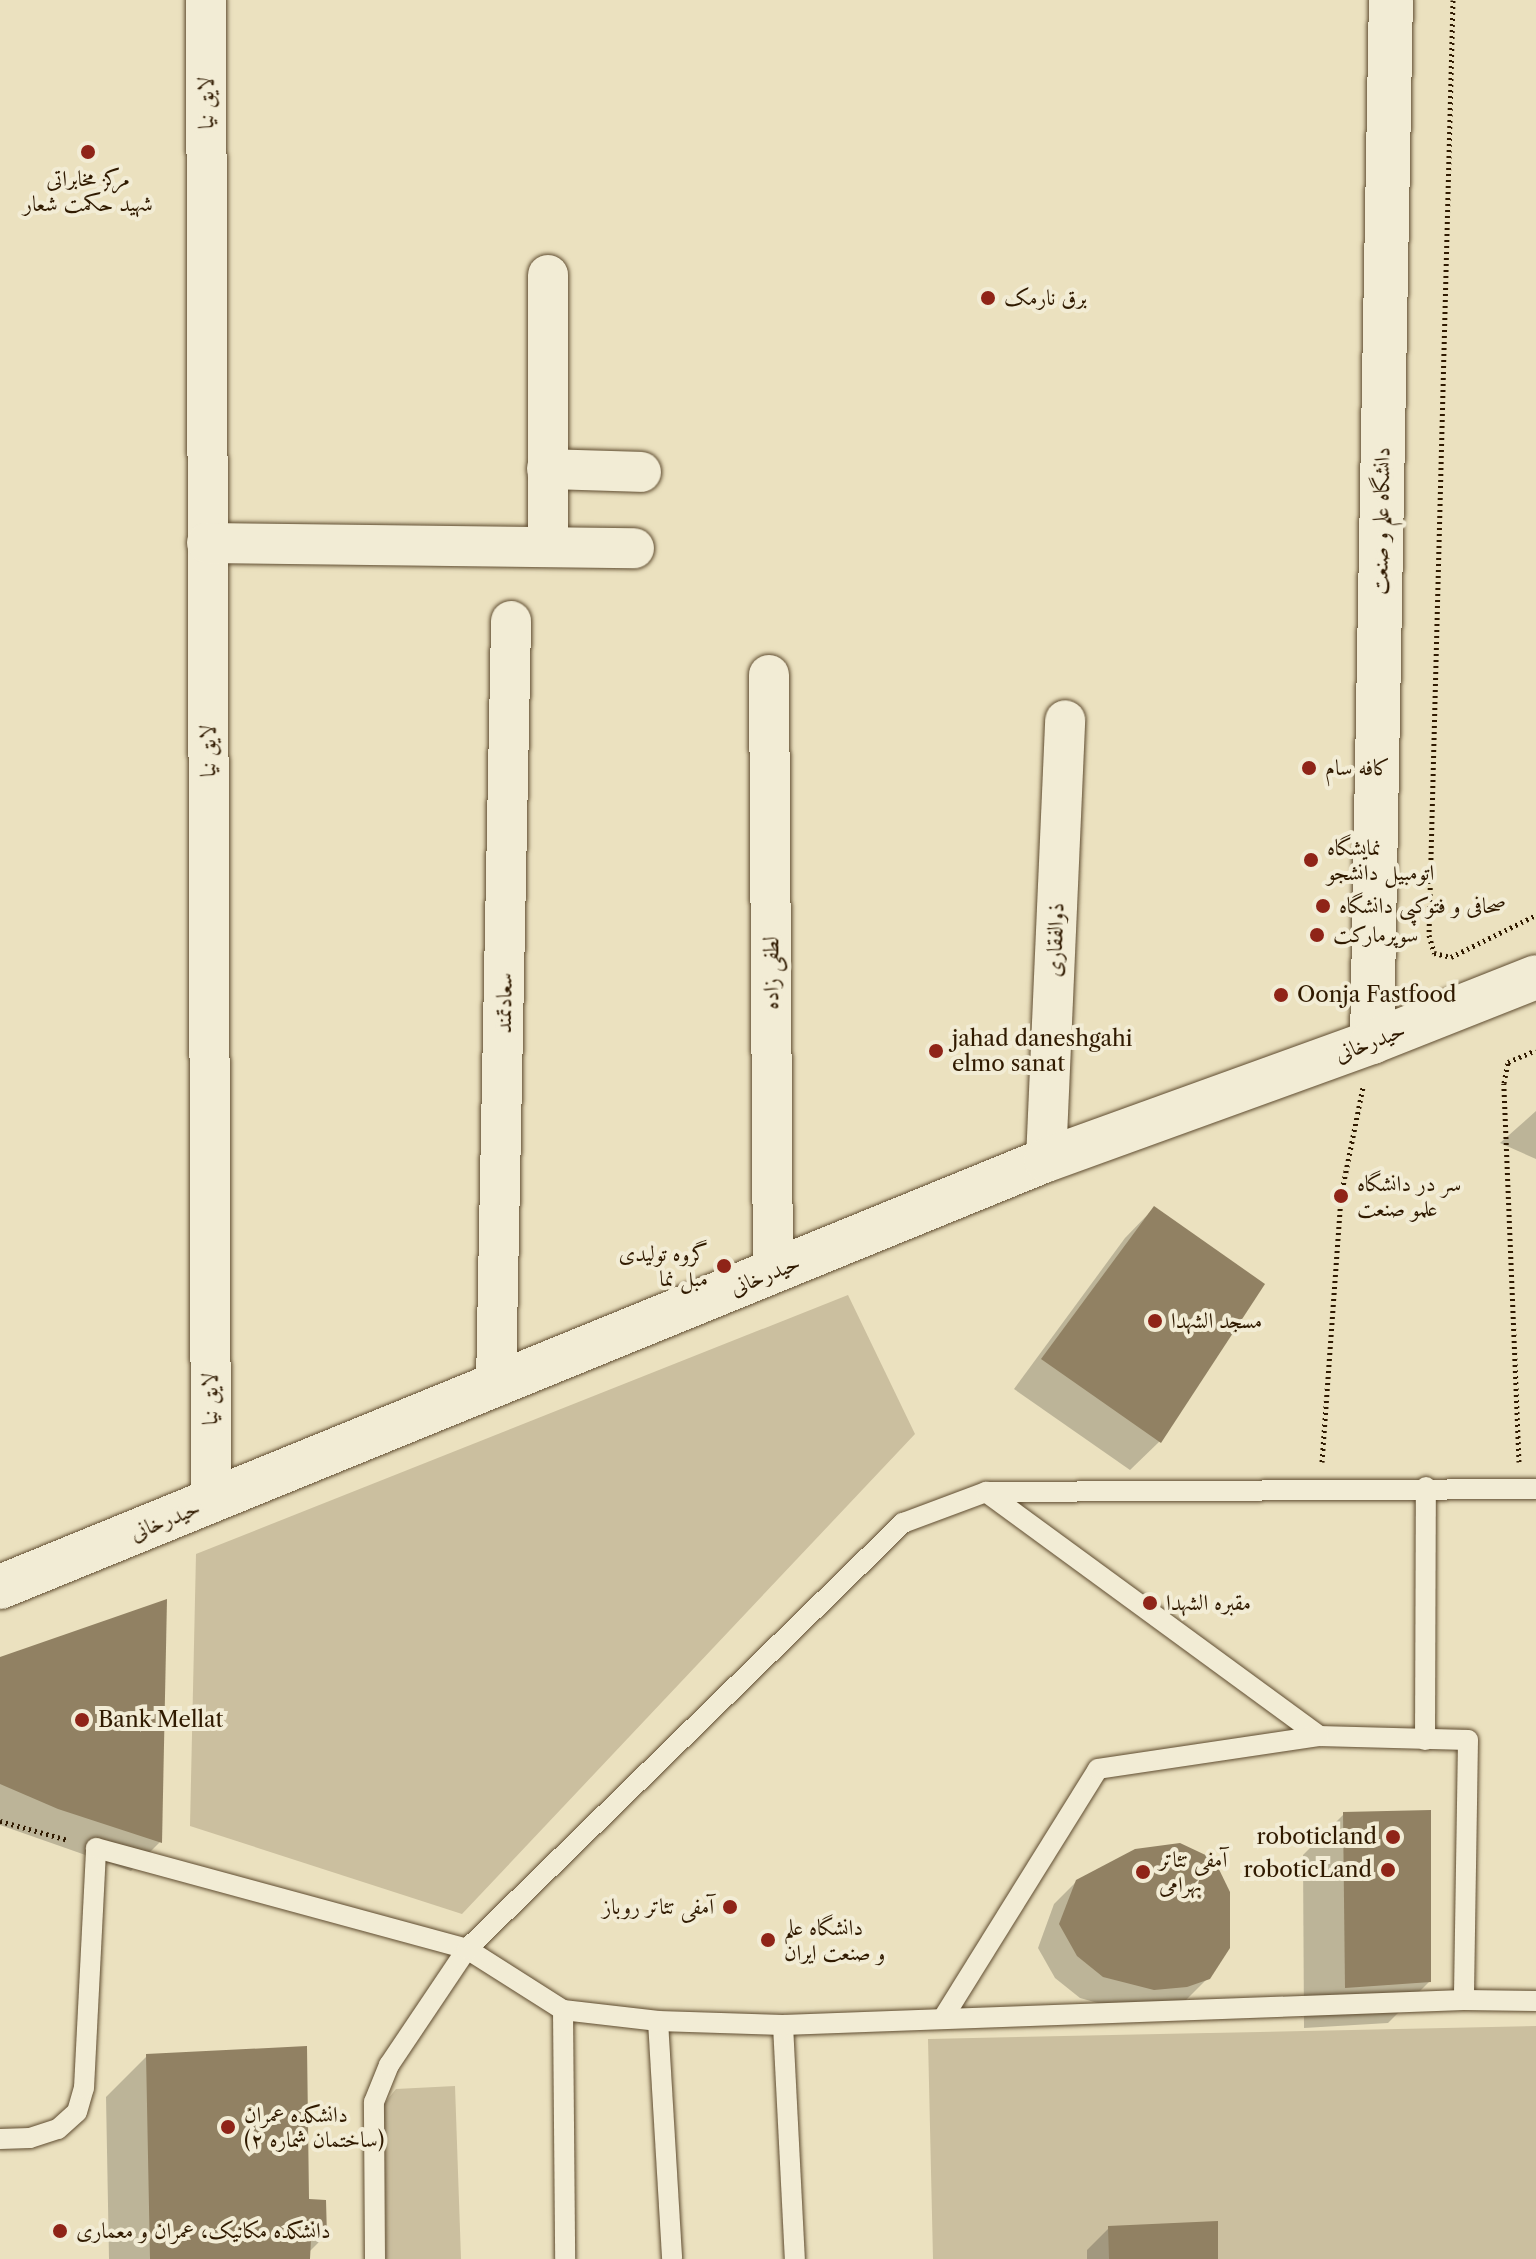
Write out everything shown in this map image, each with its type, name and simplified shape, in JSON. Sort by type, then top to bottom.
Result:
[{"type":"main road","name":"دانشگاه علم و صنعت","points":[[1372,1042],[1394,6]]},
{"type":"main road","name":"حیدرخانی","points":[[0,1587],[1046,1160],[1372,1042],[1536,977]]},
{"type":"street","name":"لایق نیا","points":[[206,0],[211,1501]]},
{"type":"street","points":[[548,275],[548,547]]},
{"type":"street","points":[[547,469],[641,472]]},
{"type":"street","points":[[207,543],[634,548]]},
{"type":"street","name":"سعادتمند","points":[[496,1384],[511,621]]},
{"type":"street","name":"لطفی زاده","points":[[769,675],[773,1271]]},
{"type":"street","name":"ذوالفقاری","points":[[1046,1160],[1065,720]]},
{"type":"lane","points":[[375,2259],[374,2102],[389,2065],[467,1949],[903,1523],[986,1492],[1320,1487],[1528,1489]]},
{"type":"lane","points":[[1425,1740],[1426,1487]]},
{"type":"lane","points":[[986,1492],[1319,1736]]},
{"type":"lane","points":[[943,2018],[1098,1769],[1319,1736],[1468,1740],[1464,2000]]},
{"type":"lane","points":[[0,2139],[30,2138],[58,2129],[77,2112],[84,2088],[96,1848],[467,1949],[563,2010],[658,2021],[783,2025],[1464,2000],[1536,2001]]},
{"type":"lane","points":[[563,2010],[565,2259]]},
{"type":"lane","points":[[658,2021],[672,2259]]},
{"type":"lane","points":[[783,2025],[795,2259]]},
{"type":"path","points":[[1453,0],[1429,935],[1434,953],[1451,957],[1536,915]]},
{"type":"path","points":[[1320,1487],[1341,1196],[1372,1042]]},
{"type":"path","points":[[1528,1489],[1504,1083],[1508,1062],[1536,1050]]},
{"type":"path","points":[[0,1821],[96,1848]]},
{"type":"shaded area","points":[[848,1295],[915,1434],[462,1914],[190,1826],[196,1554]]},
{"type":"shaded area","points":[[1536,2026],[1536,2259],[933,2259],[928,2039]]},
{"type":"shaded area","points":[[455,2086],[461,2259],[386,2259],[384,2104],[396,2089]]},
{"type":"building","name":"مسجد الشهدا","points":[[1154,1206],[1265,1284],[1161,1443],[1041,1359]]},
{"type":"building","name":"Bank Mellat","points":[[167,1599],[162,1843],[58,1809],[0,1784],[0,1657]]},
{"type":"building","name":"roboticLand","points":[[1431,1810],[1431,1982],[1345,1988],[1343,1812]]},
{"type":"building","points":[[1180,1843],[1214,1859],[1230,1892],[1230,1948],[1210,1979],[1187,1987],[1154,1990],[1103,1977],[1077,1956],[1059,1924],[1076,1880],[1135,1849]]},
{"type":"building","name":"دانشکده عمران (ساختمان شماره ۲)","points":[[307,2046],[309,2199],[326,2200],[327,2237],[311,2239],[310,2259],[150,2259],[146,2054]]},
{"type":"building","points":[[1218,2221],[1218,2259],[1109,2259],[1108,2226]]},
{"type":"place","name":"مرکز مخابراتی شهید حکمت شعار","points":[[88,152]]},
{"type":"place","name":"برق نارمک","points":[[988,298]]},
{"type":"place","name":"کافه سام","points":[[1309,768]]},
{"type":"place","name":"نمایشگاه اتومبیل دانشجو","points":[[1311,860]]},
{"type":"place","name":"صحافی و فتوکپی دانشگاه","points":[[1323,906]]},
{"type":"place","name":"سوپرمارکت","points":[[1317,935]]},
{"type":"place","name":"Oonja Fastfood","points":[[1281,995]]},
{"type":"place","name":"jahad daneshgahi elmo sanat","points":[[936,1051]]},
{"type":"place","name":"سر در دانشگاه علمو صنعت","points":[[1341,1196]]},
{"type":"place","name":"گروه تولیدی مبل نما","points":[[724,1266]]},
{"type":"place","name":"مسجد الشهدا","points":[[1155,1321]]},
{"type":"place","name":"مقبره الشهدا","points":[[1150,1603]]},
{"type":"place","name":"Bank Mellat","points":[[82,1720]]},
{"type":"place","name":"roboticland","points":[[1393,1837]]},
{"type":"place","name":"roboticLand","points":[[1388,1870]]},
{"type":"place","name":"آمفی تئاتر بهرامی","points":[[1143,1872]]},
{"type":"place","name":"آمفی تئاتر روباز","points":[[730,1907]]},
{"type":"place","name":"دانشگاه علم و صنعت ایران","points":[[768,1940]]},
{"type":"place","name":"دانشکده عمران (ساختمان شماره ۲)","points":[[228,2127]]},
{"type":"place","name":"دانشکده مکانیک، عمران و معماری","points":[[60,2231]]}]
